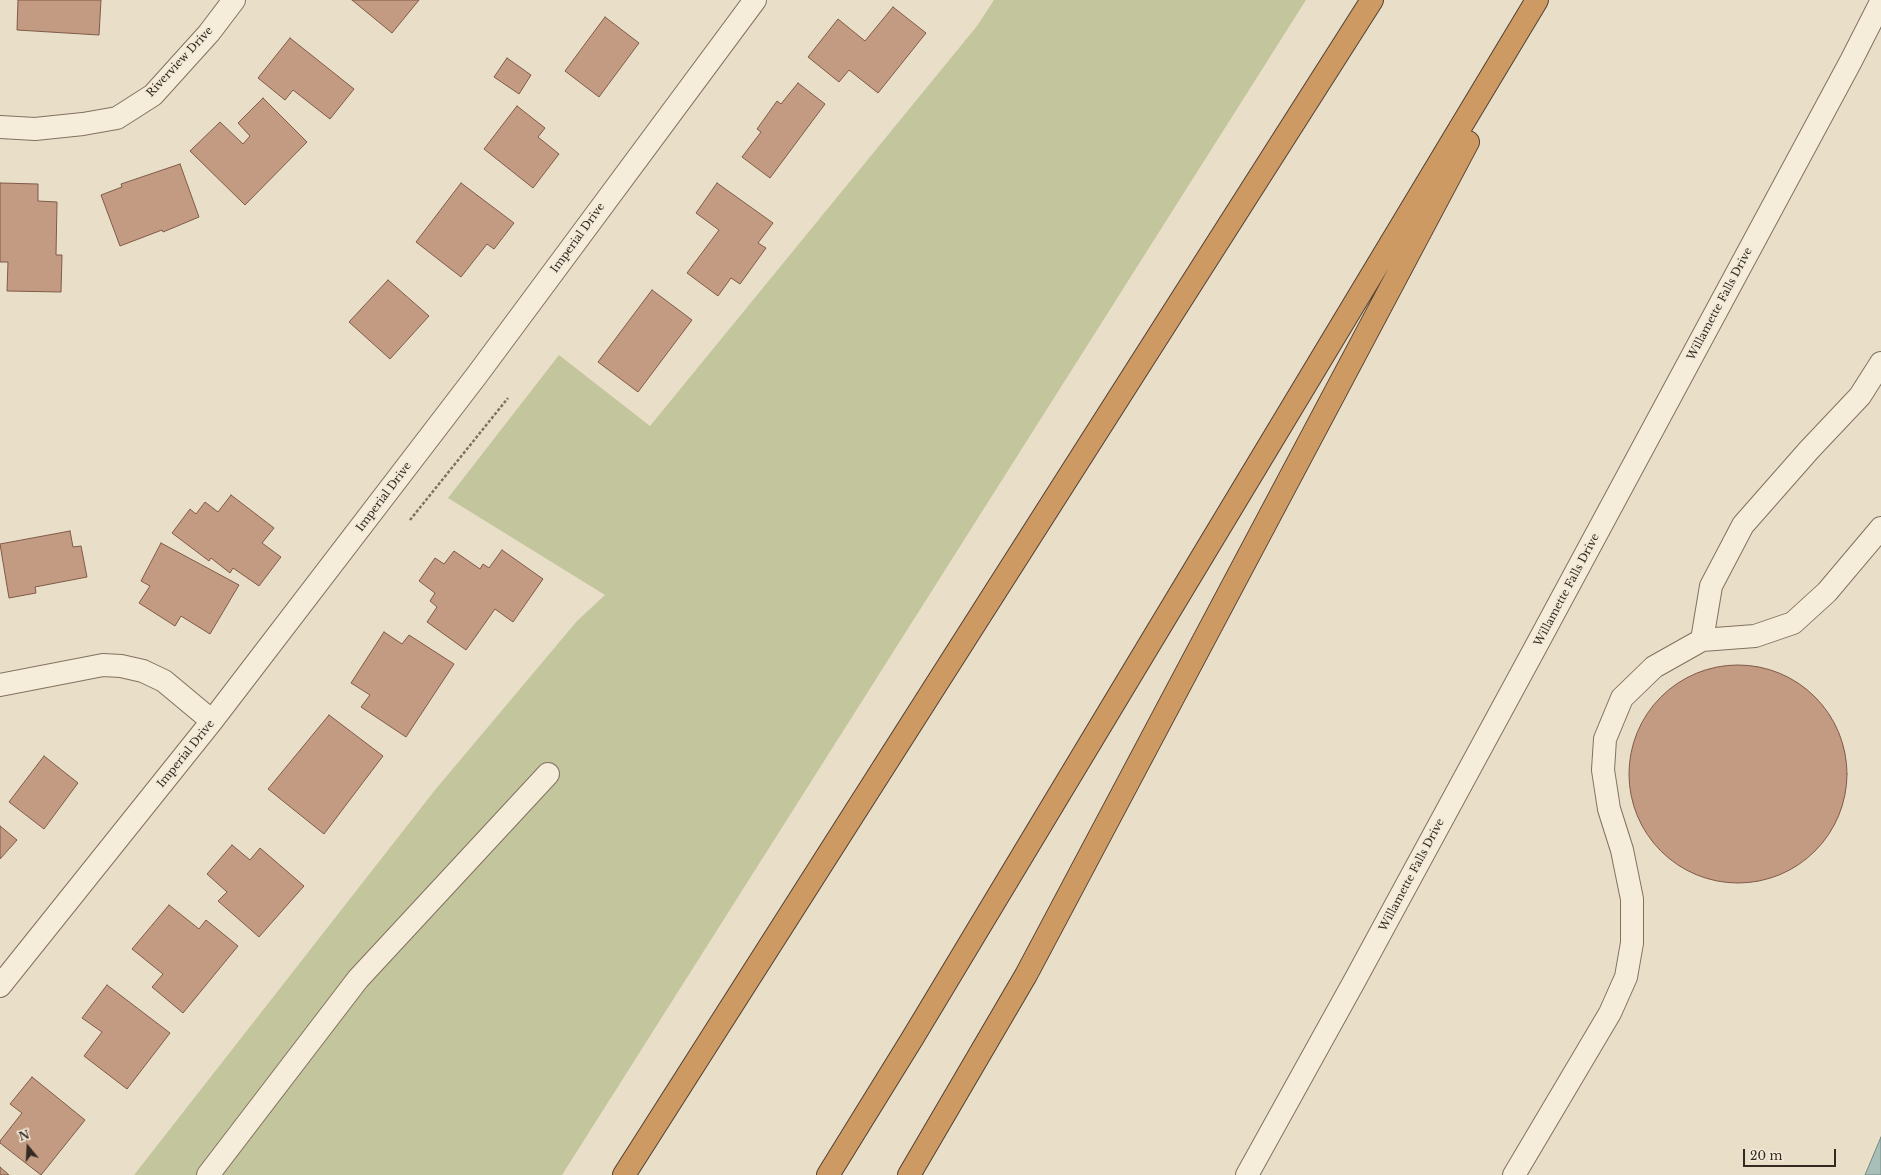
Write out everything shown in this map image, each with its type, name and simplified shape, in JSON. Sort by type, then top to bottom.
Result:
[{"type":"highway","points":[[624,1175],[1372,0]]},
{"type":"highway","points":[[828,1175],[912,1039],[1537,0]]},
{"type":"highway","points":[[909,1175],[1030,968],[1543,0]]},
{"type":"street","name":"Riverview Drive","points":[[0,127],[35,129],[116,118],[153,95],[209,33],[234,0]]},
{"type":"street","name":"Imperial Drive","points":[[0,986],[212,721],[477,375],[755,0]]},
{"type":"street","name":"Willamette Falls Drive","points":[[1246,1175],[1355,980],[1534,650],[1881,2]]},
{"type":"street","points":[[1702,640],[1711,586],[1743,525],[1809,450],[1860,396],[1881,363]]},
{"type":"street","points":[[1514,1175],[1610,1013],[1626,977],[1632,943],[1632,900],[1622,850],[1609,809],[1603,770],[1605,739],[1622,698],[1654,667],[1702,640],[1755,636],[1792,623],[1827,592],[1881,528]]},
{"type":"street","points":[[0,685],[103,665],[121,666],[143,671],[164,681],[212,721]]},
{"type":"street","points":[[208,1175],[358,979],[548,774]]},
{"type":"path","points":[[410,520],[508,398]]},
{"type":"green space","points":[[994,0],[1306,0],[562,1175],[134,1175],[435,790],[577,621],[605,595],[448,498],[559,355],[650,426],[977,26]]},
{"type":"water","points":[[1881,1137],[1881,1175],[1865,1175]]},
{"type":"building","points":[[18,0],[101,0],[99,35],[17,30]]},
{"type":"building","points":[[352,0],[419,0],[392,33]]},
{"type":"building","points":[[893,7],[926,33],[878,93],[849,70],[839,82],[808,57],[838,19],[865,41]]},
{"type":"building","points":[[605,17],[639,43],[599,97],[565,71]]},
{"type":"building","points":[[290,38],[354,89],[330,119],[293,90],[285,100],[258,78]]},
{"type":"building","points":[[507,58],[531,75],[519,94],[494,77]]},
{"type":"building","points":[[798,83],[825,104],[770,178],[742,157],[761,132],[757,129],[777,101],[781,104]]},
{"type":"building","points":[[263,98],[307,142],[245,205],[190,151],[220,122],[243,144],[250,136],[238,123]]},
{"type":"building","points":[[517,106],[545,128],[538,137],[559,154],[533,188],[484,149]]},
{"type":"building","points":[[180,164],[199,217],[163,232],[162,230],[120,246],[101,195],[122,187],[121,184]]},
{"type":"building","points":[[0,183],[38,184],[38,201],[57,202],[56,255],[62,255],[61,292],[7,291],[8,262],[0,262]]},
{"type":"building","points":[[461,183],[514,223],[494,249],[487,244],[461,277],[416,242]]},
{"type":"building","points":[[717,183],[773,223],[758,243],[766,248],[740,284],[731,278],[718,296],[687,273],[719,230],[696,213]]},
{"type":"building","points":[[388,280],[429,316],[390,359],[349,322]]},
{"type":"building","points":[[652,290],[692,320],[638,392],[598,362]]},
{"type":"building","points":[[231,495],[274,528],[262,543],[281,557],[259,586],[233,568],[230,573],[211,558],[209,561],[172,533],[190,509],[196,514],[205,502],[218,512]]},
{"type":"building","points":[[70,531],[73,547],[81,546],[87,577],[35,587],[36,593],[9,598],[0,544]]},
{"type":"building","points":[[161,543],[239,585],[210,634],[181,616],[175,626],[139,603],[150,586],[141,581]]},
{"type":"building","points":[[502,550],[543,579],[513,622],[495,609],[466,650],[427,622],[437,607],[430,601],[435,593],[419,581],[435,558],[444,564],[454,551],[480,569],[483,564],[489,568]]},
{"type":"building","points":[[384,632],[402,644],[409,635],[454,664],[406,737],[361,707],[370,695],[351,683]]},
{"type":"building","points":[[1727,665],[1749,665],[1770,669],[1790,677],[1807,689],[1823,705],[1835,722],[1843,742],[1847,763],[1847,785],[1843,806],[1835,826],[1823,843],[1807,859],[1790,871],[1770,879],[1749,883],[1727,883],[1706,879],[1686,871],[1669,859],[1653,843],[1641,826],[1633,806],[1629,785],[1629,763],[1633,742],[1641,722],[1653,705],[1669,689],[1686,677],[1706,669]]},
{"type":"building","points":[[329,715],[383,756],[324,834],[268,789]]},
{"type":"building","points":[[44,756],[78,783],[44,829],[9,802]]},
{"type":"building","points":[[0,826],[17,840],[0,859]]},
{"type":"building","points":[[232,845],[250,860],[260,848],[304,886],[259,937],[218,901],[227,892],[207,874]]},
{"type":"building","points":[[169,905],[199,929],[206,920],[238,946],[183,1013],[152,987],[163,974],[132,949]]},
{"type":"building","points":[[107,985],[170,1033],[127,1089],[84,1056],[102,1032],[82,1018]]},
{"type":"building","points":[[32,1077],[85,1120],[41,1175],[0,1143],[22,1113],[10,1104]]},
{"type":"building","points":[[0,1167],[9,1175],[0,1175]]}]
